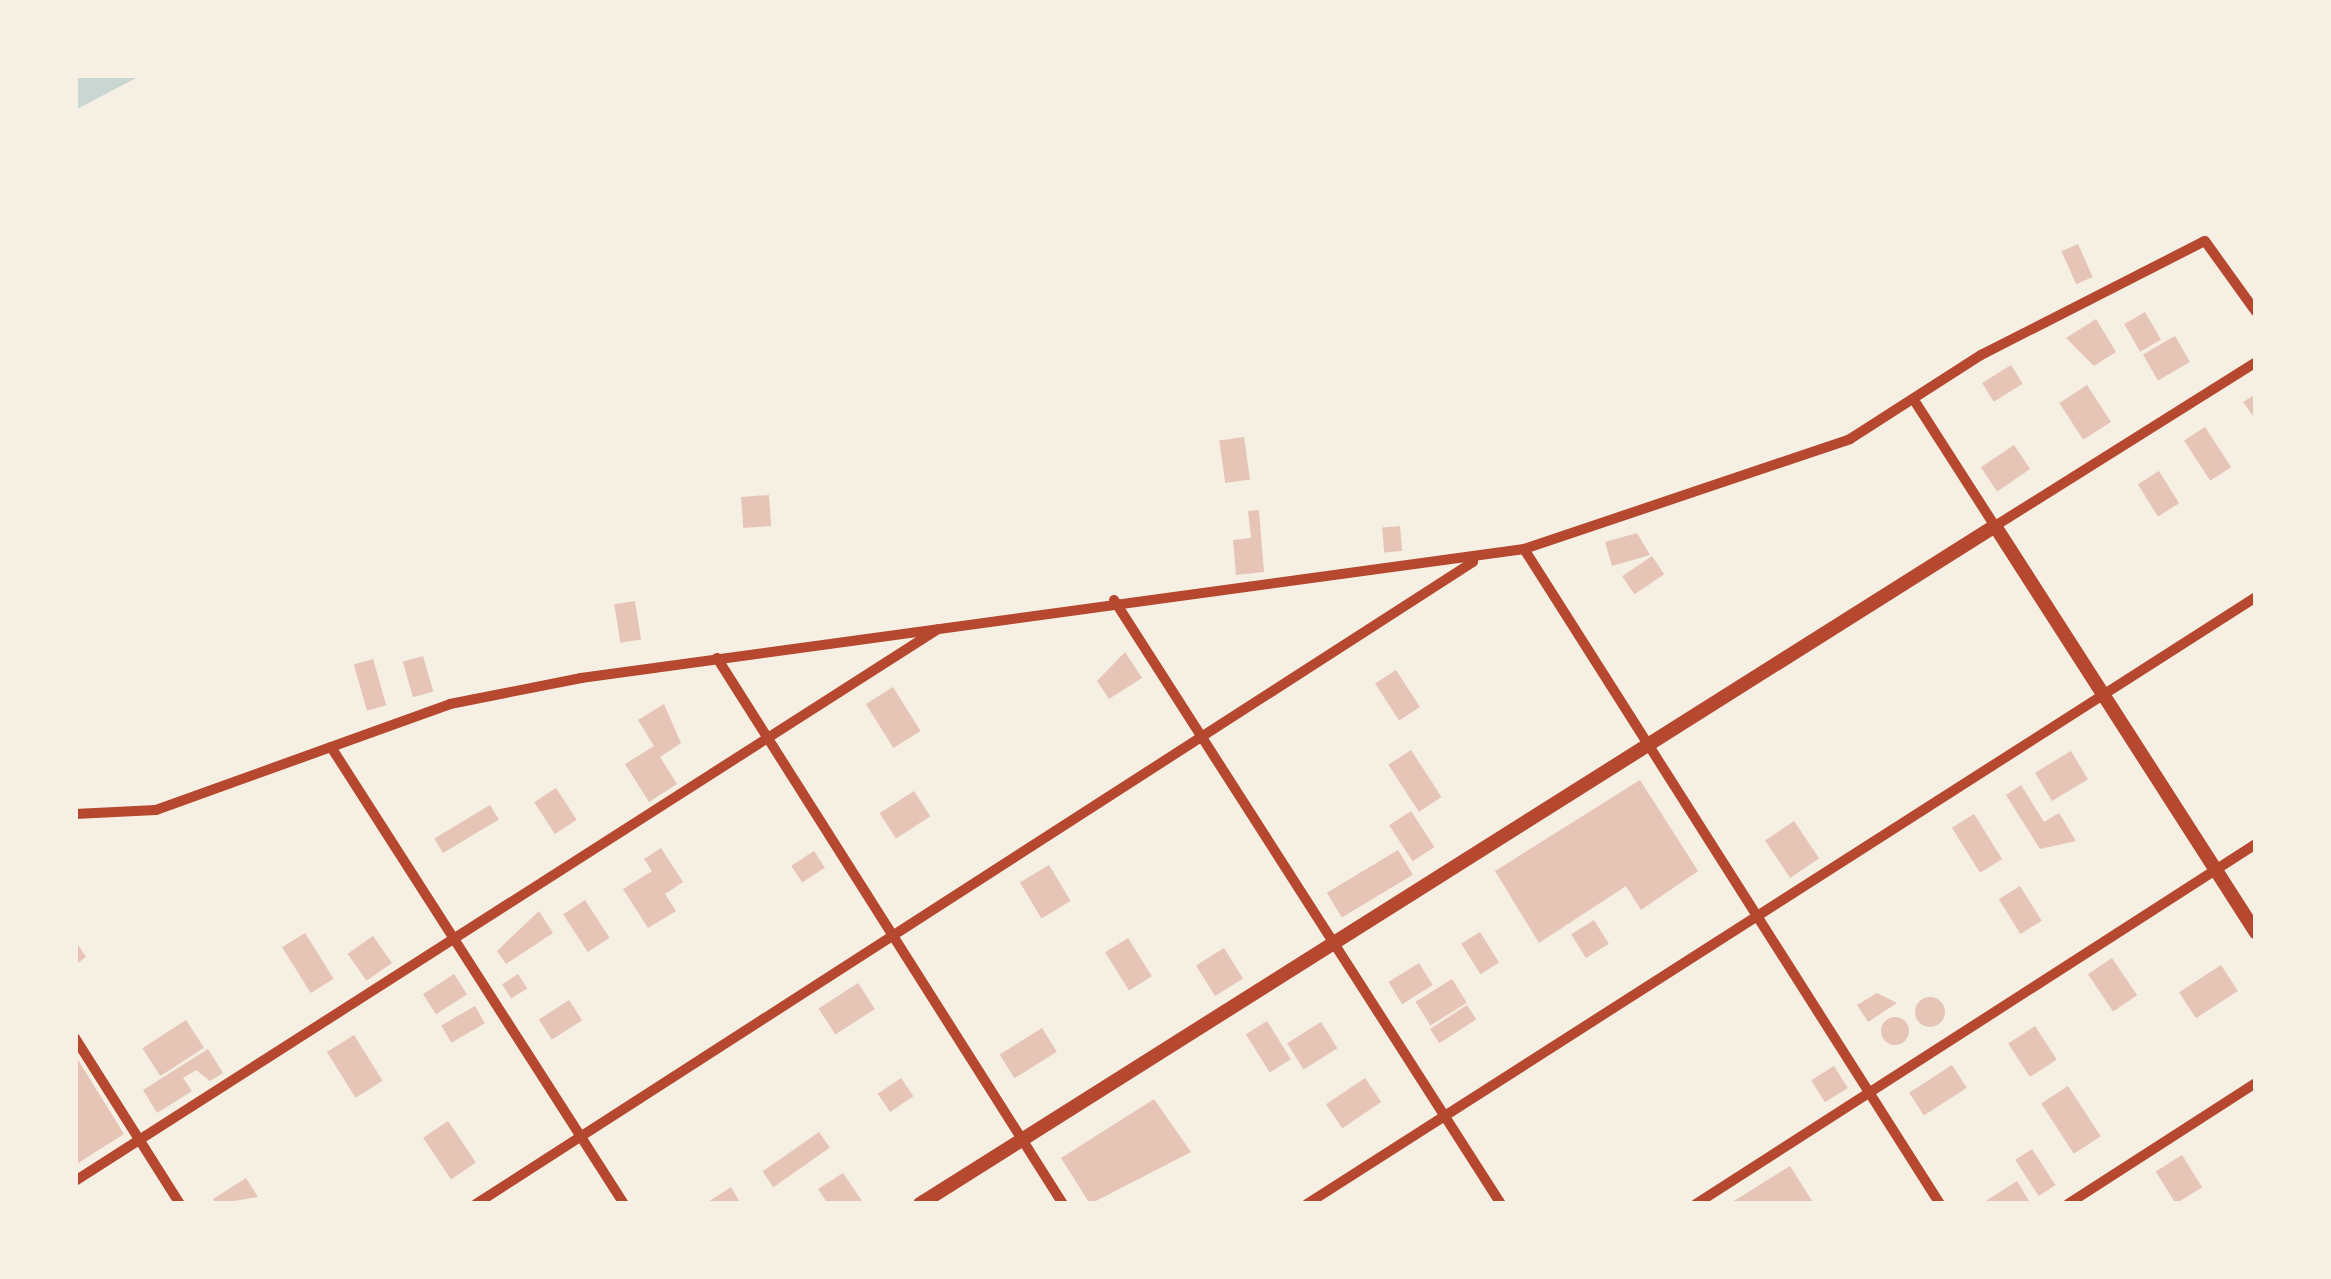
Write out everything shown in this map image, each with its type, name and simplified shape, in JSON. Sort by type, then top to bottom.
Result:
[{"type":"street","points":[[75,814],[156,810],[450,704],[717,658],[1114,600],[1476,560],[1524,549],[1836,445],[2205,241],[2256,312]]},
{"type":"street","points":[[920,1204],[2256,362]]},
{"type":"street","points":[[1914,400],[2256,932]]},
{"type":"street","points":[[1524,549],[1940,1204]]},
{"type":"street","points":[[476,1204],[898,939],[1476,560]]},
{"type":"street","points":[[1307,1204],[2256,597]]},
{"type":"street","points":[[1114,600],[1501,1204]]},
{"type":"street","points":[[75,1181],[941,628]]},
{"type":"street","points":[[717,658],[1063,1204]]},
{"type":"street","points":[[332,747],[624,1204]]},
{"type":"street","points":[[1696,1204],[1871,1096],[2256,844]]},
{"type":"street","points":[[75,1038],[180,1204]]},
{"type":"street","points":[[2068,1204],[2256,1083]]},
{"type":"shaded area","points":[[75,75],[142,75],[75,110]]},
{"type":"building","points":[[2078,244],[2093,277],[2076,284],[2062,251]]},
{"type":"building","points":[[2145,312],[2161,340],[2140,352],[2124,324]]},
{"type":"building","points":[[2096,319],[2116,352],[2094,366],[2066,338]]},
{"type":"building","points":[[2175,336],[2190,362],[2158,380],[2143,355]]},
{"type":"building","points":[[2011,365],[2023,384],[1994,402],[1982,383]]},
{"type":"building","points":[[2087,385],[2111,422],[2083,440],[2059,403]]},
{"type":"building","points":[[2256,394],[2256,420],[2243,402]]},
{"type":"building","points":[[2205,427],[2231,467],[2210,481],[2184,441]]},
{"type":"building","points":[[1244,437],[1250,480],[1225,483],[1219,440]]},
{"type":"building","points":[[2014,445],[2030,469],[1997,491],[1981,467]]},
{"type":"building","points":[[2159,471],[2179,503],[2158,516],[2138,484]]},
{"type":"building","points":[[769,495],[771,526],[743,528],[741,497]]},
{"type":"building","points":[[1259,510],[1264,572],[1236,575],[1233,540],[1251,538],[1248,511]]},
{"type":"building","points":[[1400,526],[1402,551],[1384,552],[1382,528]]},
{"type":"building","points":[[1637,533],[1650,555],[1612,566],[1605,542]]},
{"type":"building","points":[[1652,556],[1664,574],[1634,594],[1622,576]]},
{"type":"building","points":[[635,601],[641,640],[620,643],[614,604]]},
{"type":"building","points":[[1125,652],[1142,678],[1109,699],[1097,681]]},
{"type":"building","points":[[423,656],[433,692],[413,697],[403,662]]},
{"type":"building","points":[[373,659],[386,705],[367,711],[354,665]]},
{"type":"building","points":[[1396,670],[1420,707],[1399,721],[1375,684]]},
{"type":"building","points":[[893,687],[921,731],[893,748],[866,704]]},
{"type":"building","points":[[664,704],[681,743],[660,757],[677,784],[649,802],[625,764],[654,746],[638,720]]},
{"type":"building","points":[[1411,750],[1441,797],[1419,812],[1388,765]]},
{"type":"building","points":[[2071,751],[2088,779],[2052,801],[2035,773]]},
{"type":"building","points":[[1640,780],[1698,871],[1641,910],[1626,886],[1539,943],[1495,871]]},
{"type":"building","points":[[2021,785],[2044,822],[2059,813],[2076,841],[2040,849],[2006,795]]},
{"type":"building","points":[[556,788],[577,820],[555,834],[534,802]]},
{"type":"building","points":[[914,791],[930,816],[896,838],[880,813]]},
{"type":"building","points":[[490,805],[499,820],[443,853],[434,838]]},
{"type":"building","points":[[1411,811],[1434,847],[1413,861],[1389,825]]},
{"type":"building","points":[[1974,814],[2002,859],[1980,873],[1952,828]]},
{"type":"building","points":[[1794,821],[1819,858],[1790,878],[1765,841]]},
{"type":"building","points":[[661,848],[683,882],[665,894],[676,911],[648,928],[623,889],[652,871],[644,859]]},
{"type":"building","points":[[1398,850],[1413,875],[1342,918],[1327,893]]},
{"type":"building","points":[[814,851],[825,868],[802,882],[791,866]]},
{"type":"building","points":[[1049,865],[1071,901],[1041,919],[1020,883]]},
{"type":"building","points":[[2020,886],[2042,921],[2021,934],[1999,899]]},
{"type":"building","points":[[585,900],[610,938],[588,952],[563,914]]},
{"type":"building","points":[[539,911],[553,933],[506,964],[497,951]]},
{"type":"building","points":[[1594,920],[1609,944],[1586,958],[1571,934]]},
{"type":"building","points":[[1480,932],[1499,963],[1480,974],[1461,944]]},
{"type":"building","points":[[305,933],[334,979],[311,993],[282,947]]},
{"type":"building","points":[[373,936],[392,963],[367,981],[348,954]]},
{"type":"building","points":[[1128,938],[1152,976],[1129,990],[1105,952]]},
{"type":"building","points":[[75,940],[86,957],[75,965]]},
{"type":"building","points":[[1224,948],[1243,979],[1215,996],[1196,965]]},
{"type":"building","points":[[2112,958],[2137,995],[2113,1012],[2088,974]]},
{"type":"building","points":[[1419,963],[1433,985],[1402,1004],[1388,982]]},
{"type":"building","points":[[2221,965],[2238,991],[2196,1018],[2179,992]]},
{"type":"building","points":[[454,974],[467,994],[436,1014],[423,994]]},
{"type":"building","points":[[518,974],[527,988],[511,999],[502,984]]},
{"type":"building","points":[[1452,979],[1467,1003],[1430,1026],[1416,1002]]},
{"type":"building","points":[[858,983],[875,1009],[835,1035],[819,1009]]},
{"type":"building","points":[[1877,993],[1897,1003],[1868,1022],[1857,1005]]},
{"type":"building","points":[[1930,997],[1945,1012],[1930,1027],[1915,1012]]},
{"type":"building","points":[[569,1000],[582,1020],[552,1040],[539,1020]]},
{"type":"building","points":[[1467,1005],[1476,1019],[1439,1043],[1430,1029]]},
{"type":"building","points":[[475,1006],[485,1023],[451,1043],[441,1026]]},
{"type":"building","points":[[1895,1017],[1905,1021],[1909,1031],[1905,1041],[1895,1045],[1885,1041],[1881,1031],[1885,1021]]},
{"type":"building","points":[[186,1020],[204,1048],[160,1076],[142,1048]]},
{"type":"building","points":[[1267,1021],[1291,1059],[1270,1072],[1246,1034]]},
{"type":"building","points":[[1321,1022],[1337,1048],[1304,1069],[1287,1043]]},
{"type":"building","points":[[2035,1026],[2057,1060],[2030,1077],[2008,1043]]},
{"type":"building","points":[[1042,1028],[1057,1052],[1014,1078],[1000,1054]]},
{"type":"building","points":[[354,1035],[383,1081],[355,1098],[327,1052]]},
{"type":"building","points":[[208,1049],[223,1073],[210,1081],[196,1070],[183,1078],[192,1091],[157,1113],[143,1090]]},
{"type":"building","points":[[75,1055],[124,1134],[75,1165]]},
{"type":"building","points":[[1952,1065],[1967,1088],[1924,1115],[1909,1093]]},
{"type":"building","points":[[1834,1066],[1848,1088],[1825,1102],[1811,1080]]},
{"type":"building","points":[[901,1078],[913,1096],[890,1112],[878,1094]]},
{"type":"building","points":[[1365,1078],[1381,1102],[1342,1128],[1326,1104]]},
{"type":"building","points":[[2068,1086],[2101,1136],[2074,1154],[2041,1103]]},
{"type":"building","points":[[1154,1099],[1191,1152],[1090,1204],[1061,1158]]},
{"type":"building","points":[[448,1121],[476,1162],[451,1179],[423,1138]]},
{"type":"building","points":[[819,1132],[830,1148],[773,1187],[762,1172]]},
{"type":"building","points":[[2032,1149],[2055,1185],[2039,1196],[2015,1160]]},
{"type":"building","points":[[2182,1155],[2202,1187],[2176,1204],[2156,1171]]},
{"type":"building","points":[[1790,1166],[1814,1204],[1729,1204]]},
{"type":"building","points":[[843,1173],[864,1204],[828,1204],[818,1189]]},
{"type":"building","points":[[246,1178],[258,1197],[216,1204],[213,1199]]},
{"type":"building","points":[[2017,1181],[2031,1204],[1981,1204]]},
{"type":"building","points":[[731,1187],[741,1204],[705,1204]]}]
